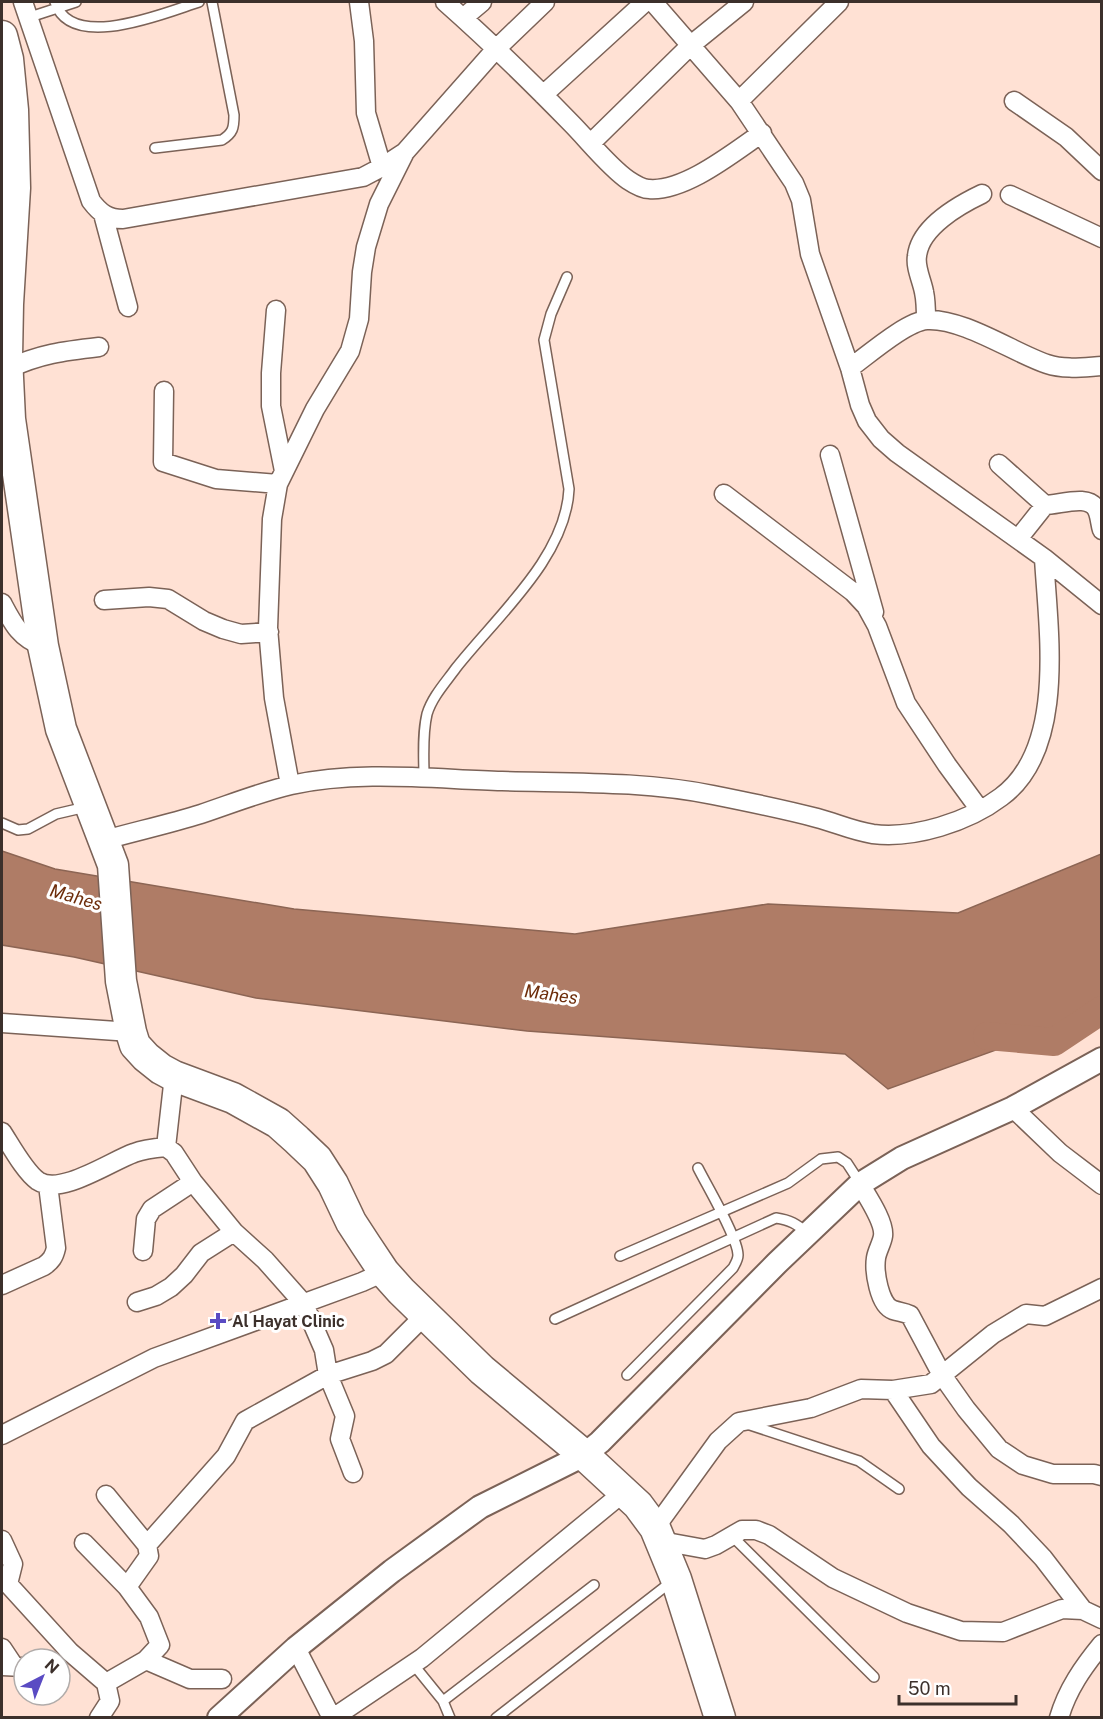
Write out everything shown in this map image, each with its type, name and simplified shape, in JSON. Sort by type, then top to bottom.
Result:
[{"type":"highway","points":[[2,36],[8,59],[8,113],[15,188],[8,304],[10,419],[43,646],[61,729],[109,853],[121,981],[135,1045],[161,1069],[233,1098],[278,1123],[297,1140],[316,1159],[333,1184],[351,1222],[384,1272],[482,1370],[584,1455],[638,1505],[658,1534],[676,1579],[720,1718]]},
{"type":"street","points":[[358,2],[364,41],[366,113],[382,167]]},
{"type":"street","points":[[445,2],[628,180],[639,187],[656,189],[682,182],[702,172],[762,133]]},
{"type":"street","points":[[463,18],[482,2]]},
{"type":"street","points":[[290,785],[274,698],[269,632],[272,519],[281,477],[315,409],[350,351],[359,319],[362,272],[369,239],[379,204],[405,152],[495,50],[545,2]]},
{"type":"street","points":[[543,95],[645,2]]},
{"type":"street","points":[[653,2],[740,101],[794,183],[801,200],[810,254],[867,421],[881,439],[897,453],[1044,558],[1101,605]]},
{"type":"street","points":[[591,143],[691,45],[744,2]]},
{"type":"street","points":[[740,101],[839,2]]},
{"type":"street","points":[[26,9],[91,201],[103,214],[112,219],[135,217],[363,177],[405,152]]},
{"type":"street","points":[[1014,101],[1066,136],[1101,171]]},
{"type":"street","points":[[926,320],[924,294],[916,256],[920,246],[934,225],[947,214],[982,194]]},
{"type":"street","points":[[1010,195],[1101,238]]},
{"type":"street","points":[[103,214],[128,307]]},
{"type":"street","points":[[276,310],[271,406],[281,477]]},
{"type":"street","points":[[850,368],[904,329],[926,320],[949,323],[1048,365],[1073,368],[1101,366]]},
{"type":"street","points":[[8,369],[29,358],[99,347]]},
{"type":"street","points":[[164,391],[163,462],[216,479],[281,477]]},
{"type":"street","points":[[830,455],[878,626],[906,703],[980,810]]},
{"type":"street","points":[[999,464],[1045,505]]},
{"type":"street","points":[[724,494],[853,592],[866,606],[878,626]]},
{"type":"street","points":[[1018,539],[1045,505],[1080,501],[1089,502],[1096,509],[1101,530]]},
{"type":"street","points":[[109,853],[196,815],[290,785],[361,776],[646,785],[710,794],[818,818],[875,834],[923,831],[951,823],[1002,797],[1018,782],[1030,761],[1042,731],[1049,697],[1050,666],[1044,558]]},
{"type":"street","points":[[104,600],[149,597],[168,599],[204,621],[223,629],[241,634],[269,632]]},
{"type":"street","points":[[2,603],[20,633],[43,646]]},
{"type":"street","points":[[2,1023],[131,1032]]},
{"type":"street","points":[[219,1718],[297,1648],[392,1571],[480,1507],[584,1455],[612,1432],[807,1233],[860,1184],[902,1158],[1013,1108],[1101,1059]]},
{"type":"street","points":[[166,1147],[174,1076]]},
{"type":"street","points":[[1013,1108],[1060,1153],[1101,1185]]},
{"type":"street","points":[[2,1132],[28,1171],[38,1181],[48,1185],[74,1180],[134,1152],[166,1147]]},
{"type":"street","points":[[166,1147],[174,1154],[193,1182],[234,1232],[265,1260],[304,1304],[324,1350],[328,1375],[345,1416],[340,1439],[353,1473]]},
{"type":"street","points":[[143,1251],[146,1219],[152,1209],[193,1182]]},
{"type":"street","points":[[860,1184],[882,1225],[883,1236],[875,1261],[879,1291],[884,1304],[892,1310],[903,1311],[910,1315],[942,1375],[999,1449],[1023,1465],[1053,1474],[1101,1476]]},
{"type":"street","points":[[2,1285],[44,1266],[54,1256],[56,1248],[48,1185]]},
{"type":"street","points":[[137,1302],[156,1296],[171,1287],[184,1275],[201,1253],[234,1232]]},
{"type":"street","points":[[2,1436],[154,1359],[384,1272]]},
{"type":"street","points":[[1101,1288],[1045,1316],[1026,1314],[993,1334],[931,1384],[893,1390],[861,1389],[812,1408],[739,1422],[718,1442],[658,1534],[705,1549],[742,1530],[756,1530],[769,1535],[833,1578],[908,1613],[961,1631],[1003,1632],[1062,1609],[1083,1610],[1101,1619]]},
{"type":"street","points":[[147,1545],[226,1456],[245,1421],[328,1375],[372,1361],[386,1354],[425,1315]]},
{"type":"street","points":[[893,1390],[931,1446],[969,1487],[1011,1524],[1043,1558],[1083,1610]]},
{"type":"street","points":[[297,1648],[332,1718],[413,1664],[624,1492]]},
{"type":"street","points":[[106,1495],[147,1545],[149,1556],[127,1587]]},
{"type":"street","points":[[2,1540],[14,1564],[8,1584],[58,1647]]},
{"type":"street","points":[[84,1543],[127,1587],[148,1617],[160,1645],[146,1660],[106,1683]]},
{"type":"street","points":[[1059,1718],[1065,1699],[1086,1663],[1101,1644]]},
{"type":"street","points":[[2,1648],[12,1664]]},
{"type":"street","points":[[146,1660],[190,1679],[222,1679]]},
{"type":"street","points":[[72,1661],[106,1683],[110,1701],[99,1718]]},
{"type":"lane","points":[[26,9],[76,2]]},
{"type":"lane","points":[[56,4],[69,20],[100,27],[122,26],[199,2]]},
{"type":"lane","points":[[155,148],[222,140],[230,135],[234,128],[234,115],[212,2]]},
{"type":"lane","points":[[424,778],[428,713],[440,688],[542,565],[564,522],[569,489],[544,340],[550,314],[567,277]]},
{"type":"lane","points":[[2,823],[18,830],[28,829],[56,814],[90,806]]},
{"type":"lane","points":[[620,1256],[788,1183],[821,1159],[829,1156],[838,1157],[847,1163],[860,1184]]},
{"type":"lane","points":[[627,1376],[733,1269],[737,1261],[738,1253],[734,1238],[698,1168]]},
{"type":"lane","points":[[555,1319],[776,1218],[787,1219],[807,1233]]},
{"type":"lane","points":[[739,1422],[859,1461],[899,1489]]},
{"type":"lane","points":[[731,1535],[874,1677]]},
{"type":"lane","points":[[496,1718],[676,1579]]},
{"type":"lane","points":[[443,1701],[594,1585]]},
{"type":"lane","points":[[413,1664],[443,1701],[450,1718]]},
{"type":"water","points":[[2,851],[55,869],[294,909],[575,934],[768,904],[958,913],[1101,854],[1101,1012],[888,1089],[845,1054],[527,1031],[256,998],[74,957],[2,945]]},
{"type":"waterway","name":"Mahes","points":[[987,1036],[1054,1042],[1102,1010]]},
{"type":"place","name":"Al Hayat Clinic","points":[[218,1321]]}]
